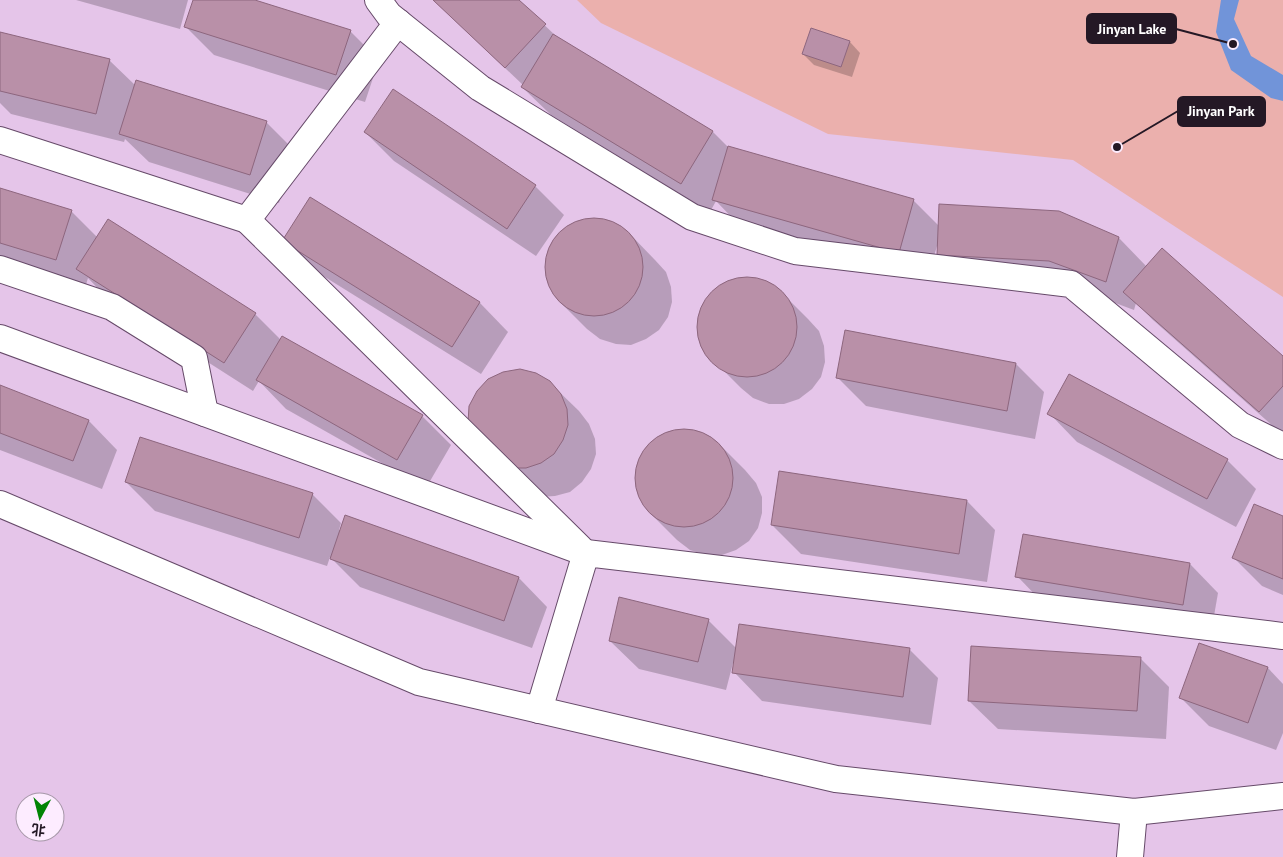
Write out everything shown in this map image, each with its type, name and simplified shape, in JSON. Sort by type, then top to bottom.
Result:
[{"type":"street","points":[[378,0],[398,22],[480,88],[692,217],[795,251],[1071,284],[1240,425],[1283,446]]},
{"type":"street","points":[[247,220],[398,22]]},
{"type":"street","points":[[0,140],[247,220],[586,553]]},
{"type":"street","points":[[0,269],[112,307],[194,358],[204,413]]},
{"type":"street","points":[[0,338],[586,553],[1283,636]]},
{"type":"street","points":[[0,504],[419,682],[836,779],[1134,812],[1283,796]]},
{"type":"street","points":[[539,710],[586,553]]},
{"type":"street","points":[[1130,857],[1134,812]]},
{"type":"shaded area","points":[[577,0],[1283,0],[1283,297],[1073,160],[828,134],[601,23]]},
{"type":"water","points":[[1221,0],[1239,0],[1234,19],[1251,56],[1283,75],[1283,101],[1271,98],[1231,70],[1216,32]]},
{"type":"building","points":[[193,0],[255,0],[351,30],[336,75],[184,27]]},
{"type":"building","points":[[433,0],[519,0],[546,24],[505,68]]},
{"type":"building","points":[[811,28],[850,41],[841,67],[802,54]]},
{"type":"building","points":[[0,32],[110,59],[96,114],[0,91]]},
{"type":"building","points":[[553,34],[713,131],[681,184],[521,87]]},
{"type":"building","points":[[136,80],[267,121],[250,175],[119,134]]},
{"type":"building","points":[[393,89],[536,185],[507,229],[364,132]]},
{"type":"building","points":[[728,146],[914,199],[899,253],[712,200]]},
{"type":"building","points":[[0,188],[72,210],[56,260],[0,243]]},
{"type":"building","points":[[310,197],[480,302],[452,347],[282,241]]},
{"type":"building","points":[[939,204],[1059,211],[1119,237],[1106,282],[1049,261],[937,255]]},
{"type":"building","points":[[584,218],[604,218],[613,221],[629,232],[640,248],[643,257],[643,277],[640,286],[629,302],[613,313],[604,316],[584,316],[567,308],[553,294],[545,277],[545,257],[553,240],[567,226]]},
{"type":"building","points":[[108,219],[256,313],[224,363],[76,269]]},
{"type":"building","points":[[1162,248],[1283,356],[1283,386],[1259,412],[1123,292]]},
{"type":"building","points":[[747,277],[766,281],[782,292],[793,308],[797,327],[793,346],[782,362],[766,373],[747,377],[728,373],[712,362],[701,346],[697,327],[701,308],[712,292],[728,281]]},
{"type":"building","points":[[845,330],[1016,363],[1007,411],[836,378]]},
{"type":"building","points":[[282,336],[423,415],[397,460],[256,380]]},
{"type":"building","points":[[520,369],[536,373],[550,381],[561,394],[567,409],[568,425],[563,440],[554,454],[541,463],[526,468],[510,468],[468,423],[469,406],[477,391],[488,379],[503,372]]},
{"type":"building","points":[[1069,374],[1228,459],[1207,499],[1047,414]]},
{"type":"building","points":[[0,385],[89,420],[73,461],[0,433]]},
{"type":"building","points":[[674,429],[694,429],[703,432],[719,443],[730,459],[733,468],[733,488],[730,497],[719,513],[703,524],[694,527],[674,527],[657,519],[643,505],[635,488],[635,468],[643,451],[657,437]]},
{"type":"building","points":[[140,437],[313,493],[299,538],[125,482]]},
{"type":"building","points":[[779,471],[967,500],[959,554],[771,525]]},
{"type":"building","points":[[1254,504],[1283,516],[1283,579],[1232,558]]},
{"type":"building","points":[[345,515],[519,577],[504,621],[330,559]]},
{"type":"building","points":[[1023,534],[1190,563],[1183,605],[1015,577]]},
{"type":"building","points":[[619,597],[709,619],[698,662],[609,641]]},
{"type":"building","points":[[739,624],[910,648],[903,697],[732,673]]},
{"type":"building","points":[[1199,643],[1268,667],[1248,723],[1179,698]]},
{"type":"building","points":[[971,646],[1141,657],[1137,711],[968,701]]},
{"type":"place","name":"Jinyan Lake","points":[[1233,44]]},
{"type":"place","name":"Jinyan Park","points":[[1117,147]]}]
